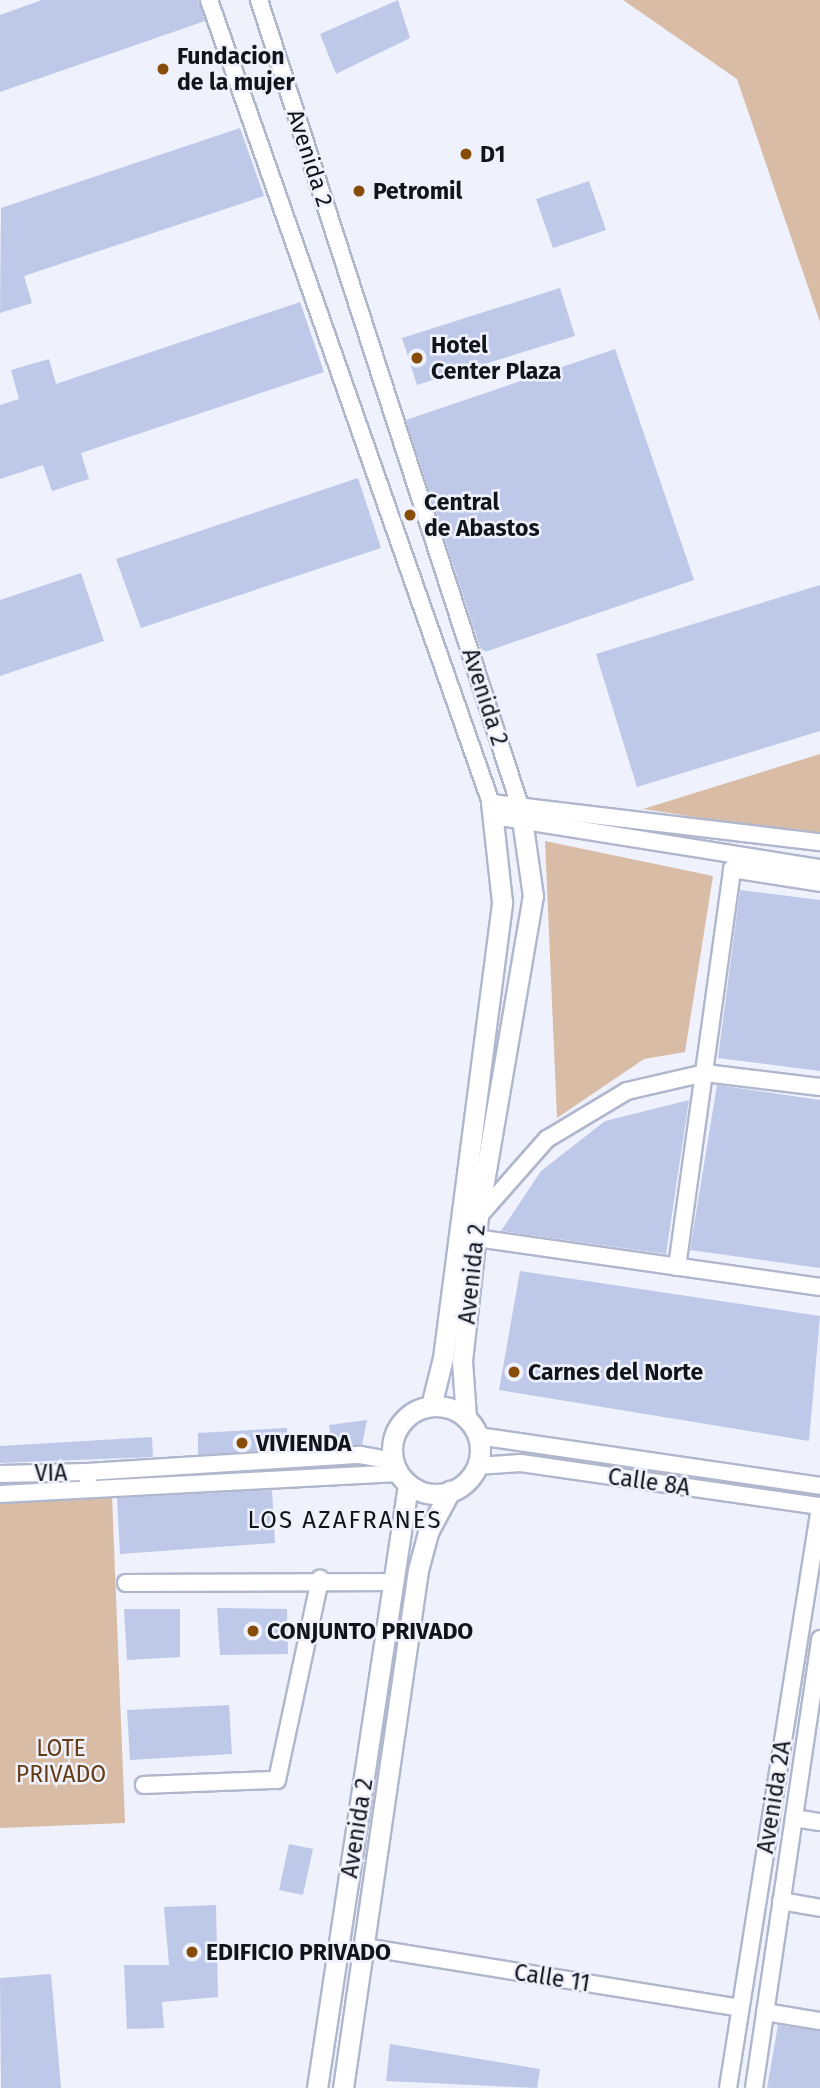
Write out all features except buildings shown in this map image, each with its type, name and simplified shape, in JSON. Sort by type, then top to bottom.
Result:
[{"type":"street","name":"Avenida 2","points":[[209,0],[492,809],[502,902],[443,1358],[431,1406]]},
{"type":"street","name":"Avenida 2","points":[[259,0],[522,814],[533,896],[526,961],[478,1217],[463,1361],[466,1418]]},
{"type":"street","points":[[492,809],[820,868]]},
{"type":"street","points":[[522,814],[820,842]]},
{"type":"street","points":[[677,1267],[732,869],[820,883]]},
{"type":"street","points":[[478,1217],[547,1139],[595,1107],[627,1091],[705,1073],[820,1087]]},
{"type":"street","points":[[476,1238],[820,1287]]},
{"type":"street","points":[[0,1494],[88,1480],[360,1455],[400,1473],[450,1492],[477,1466],[478,1436],[466,1418],[431,1406],[404,1419],[395,1432],[400,1473]]},
{"type":"street","name":"Calle 8A","points":[[478,1436],[820,1486]]},
{"type":"street","name":"Calle 8A","points":[[477,1466],[521,1463],[820,1507]]},
{"type":"street","name":"Avenida 2","points":[[317,2088],[394,1582],[400,1473]]},
{"type":"street","name":"VIA","points":[[0,1474],[88,1480]]},
{"type":"street","name":"Avenida 2","points":[[343,2088],[418,1570],[428,1532],[450,1492]]},
{"type":"street","name":"Avenida 2A","points":[[727,2088],[812,1609],[820,1507]]},
{"type":"street","points":[[126,1583],[320,1579],[394,1582]]},
{"type":"street","points":[[144,1784],[277,1780],[320,1579]]},
{"type":"street","name":"Avenida 2A","points":[[754,2088],[794,1818],[814,1714],[820,1639]]},
{"type":"street","points":[[794,1818],[820,1822]]},
{"type":"street","points":[[781,1901],[820,1908]]},
{"type":"street","name":"Calle 11","points":[[364,1947],[740,2008]]},
{"type":"street","points":[[765,2012],[820,2021]]},
{"type":"green space","points":[[623,0],[820,0],[820,322],[737,79]]},
{"type":"green space","points":[[820,754],[820,836],[643,809]]},
{"type":"green space","points":[[545,841],[713,876],[685,1052],[644,1059],[557,1118]]},
{"type":"green space","name":"LOTE PRIVADO","points":[[112,1496],[125,1823],[0,1828],[0,1500]]},
{"type":"place","name":"Fundacion de la mujer","points":[[163,69]]},
{"type":"place","name":"D1","points":[[466,154]]},
{"type":"place","name":"Petromil","points":[[359,191]]},
{"type":"place","name":"Hotel Center Plaza","points":[[417,358]]},
{"type":"place","name":"Central de Abastos","points":[[410,515]]},
{"type":"place","name":"Carnes del Norte","points":[[514,1372]]},
{"type":"place","name":"VIVIENDA","points":[[242,1443]]},
{"type":"place","name":"CONJUNTO PRIVADO","points":[[253,1631]]},
{"type":"place","name":"EDIFICIO PRIVADO","points":[[192,1952]]},
{"type":"district","name":"LOS AZAFRANES","points":[[345,1521]]}]
